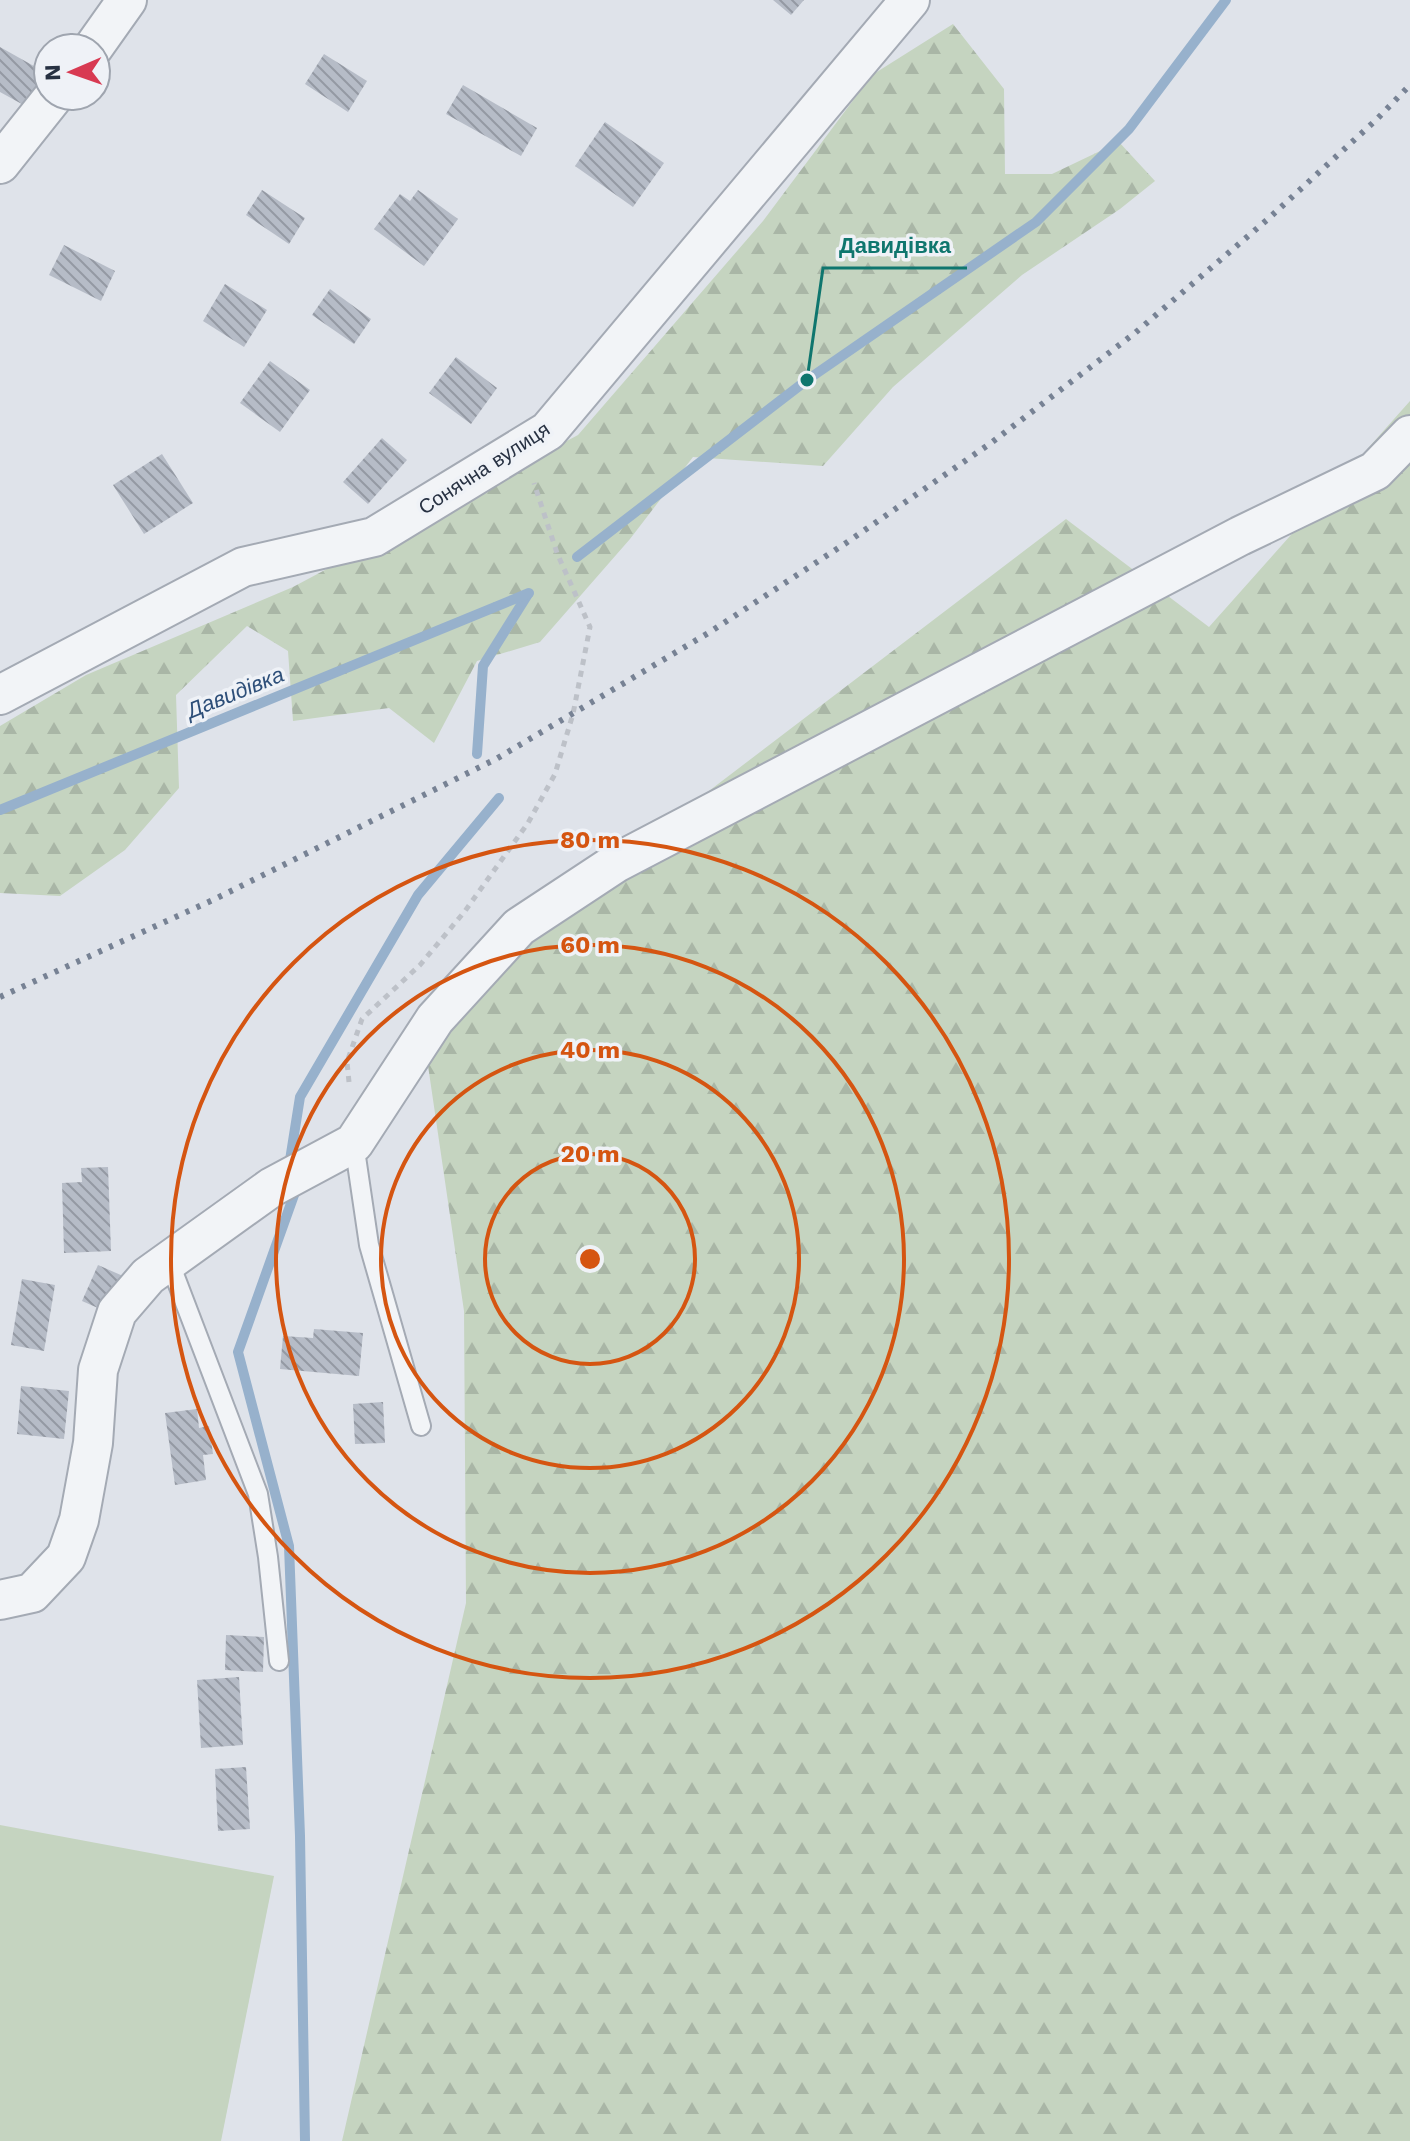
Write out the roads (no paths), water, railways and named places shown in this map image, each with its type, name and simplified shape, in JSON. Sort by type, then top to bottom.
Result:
[{"type":"street","points":[[104,32],[127,0]]},
{"type":"street","name":"Сонячна вулиця","points":[[0,695],[243,567],[374,537],[548,431],[910,0]]},
{"type":"street","points":[[0,164],[41,112]]},
{"type":"street","points":[[0,1600],[32,1593],[66,1557],[79,1520],[93,1443],[98,1370],[117,1312],[148,1276],[272,1187],[354,1143],[435,1019],[519,927],[616,863],[1240,536],[1375,471],[1410,435]]},
{"type":"lane","points":[[354,1143],[369,1245],[421,1426]]},
{"type":"lane","points":[[169,1261],[258,1494],[279,1661]]},
{"type":"waterway","name":"Давидівка","points":[[577,557],[807,380],[1036,222],[1129,129],[1226,0]]},
{"type":"waterway","name":"Давидівка","points":[[0,810],[529,593]]},
{"type":"waterway","points":[[477,754],[483,666],[528,594]]},
{"type":"waterway","points":[[290,1160],[300,1097],[418,895],[499,798]]},
{"type":"waterway","points":[[294,1195],[238,1352],[289,1546],[300,1836],[305,2141]]},
{"type":"railway","points":[[0,997],[215,899],[496,759],[710,632],[991,443],[1135,333],[1268,219],[1410,85]]},
{"type":"place","name":"Давидівка","points":[[807,380]]}]
